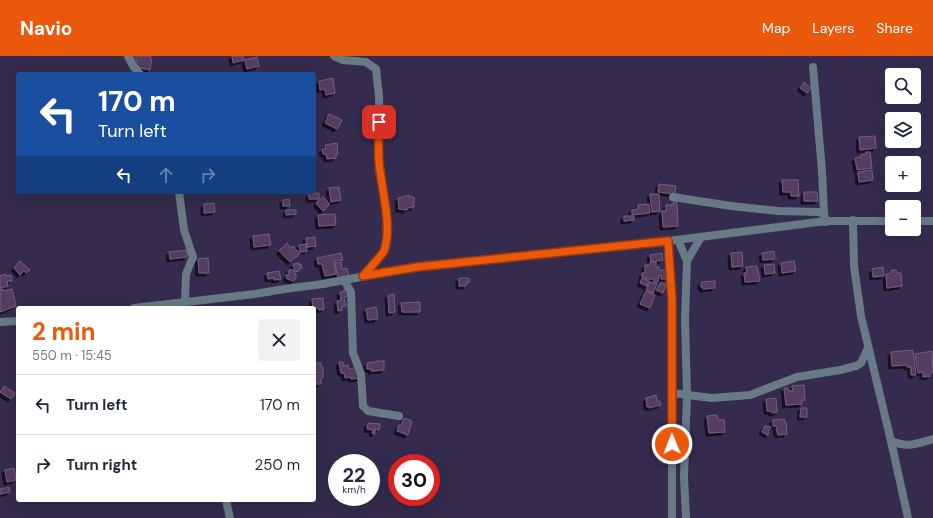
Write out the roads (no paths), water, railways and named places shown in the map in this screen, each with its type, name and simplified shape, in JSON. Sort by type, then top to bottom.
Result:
[{"type":"street","points":[[128,56],[138,72]]},
{"type":"street","points":[[334,56],[343,60],[366,62],[376,69],[379,96],[379,162],[386,212],[387,239],[383,253],[363,276]]},
{"type":"street","points":[[813,67],[825,218]]},
{"type":"street","points":[[179,194],[184,230],[193,257],[186,274],[189,304]]},
{"type":"street","points":[[673,197],[731,206],[778,211],[818,212],[825,218]]},
{"type":"street","points":[[162,306],[189,304],[323,284],[403,269],[678,240],[786,226],[825,218],[885,221]]},
{"type":"street","points":[[853,220],[854,266],[861,316],[908,518]]},
{"type":"street","points":[[921,221],[933,221]]},
{"type":"street","points":[[687,262],[701,237]]},
{"type":"street","points":[[678,240],[687,262],[685,319],[687,395],[684,477],[686,518]]},
{"type":"street","points":[[668,241],[672,300],[672,518]]},
{"type":"street","points":[[344,280],[351,292],[353,353],[361,374],[363,406],[368,411],[399,416]]},
{"type":"street","points":[[0,322],[16,321]]},
{"type":"street","points":[[672,393],[712,398],[750,395],[797,377],[856,366],[861,363],[868,348]]},
{"type":"street","points":[[891,441],[909,446],[933,439]]},
{"type":"street","points":[[226,502],[230,518]]}]
